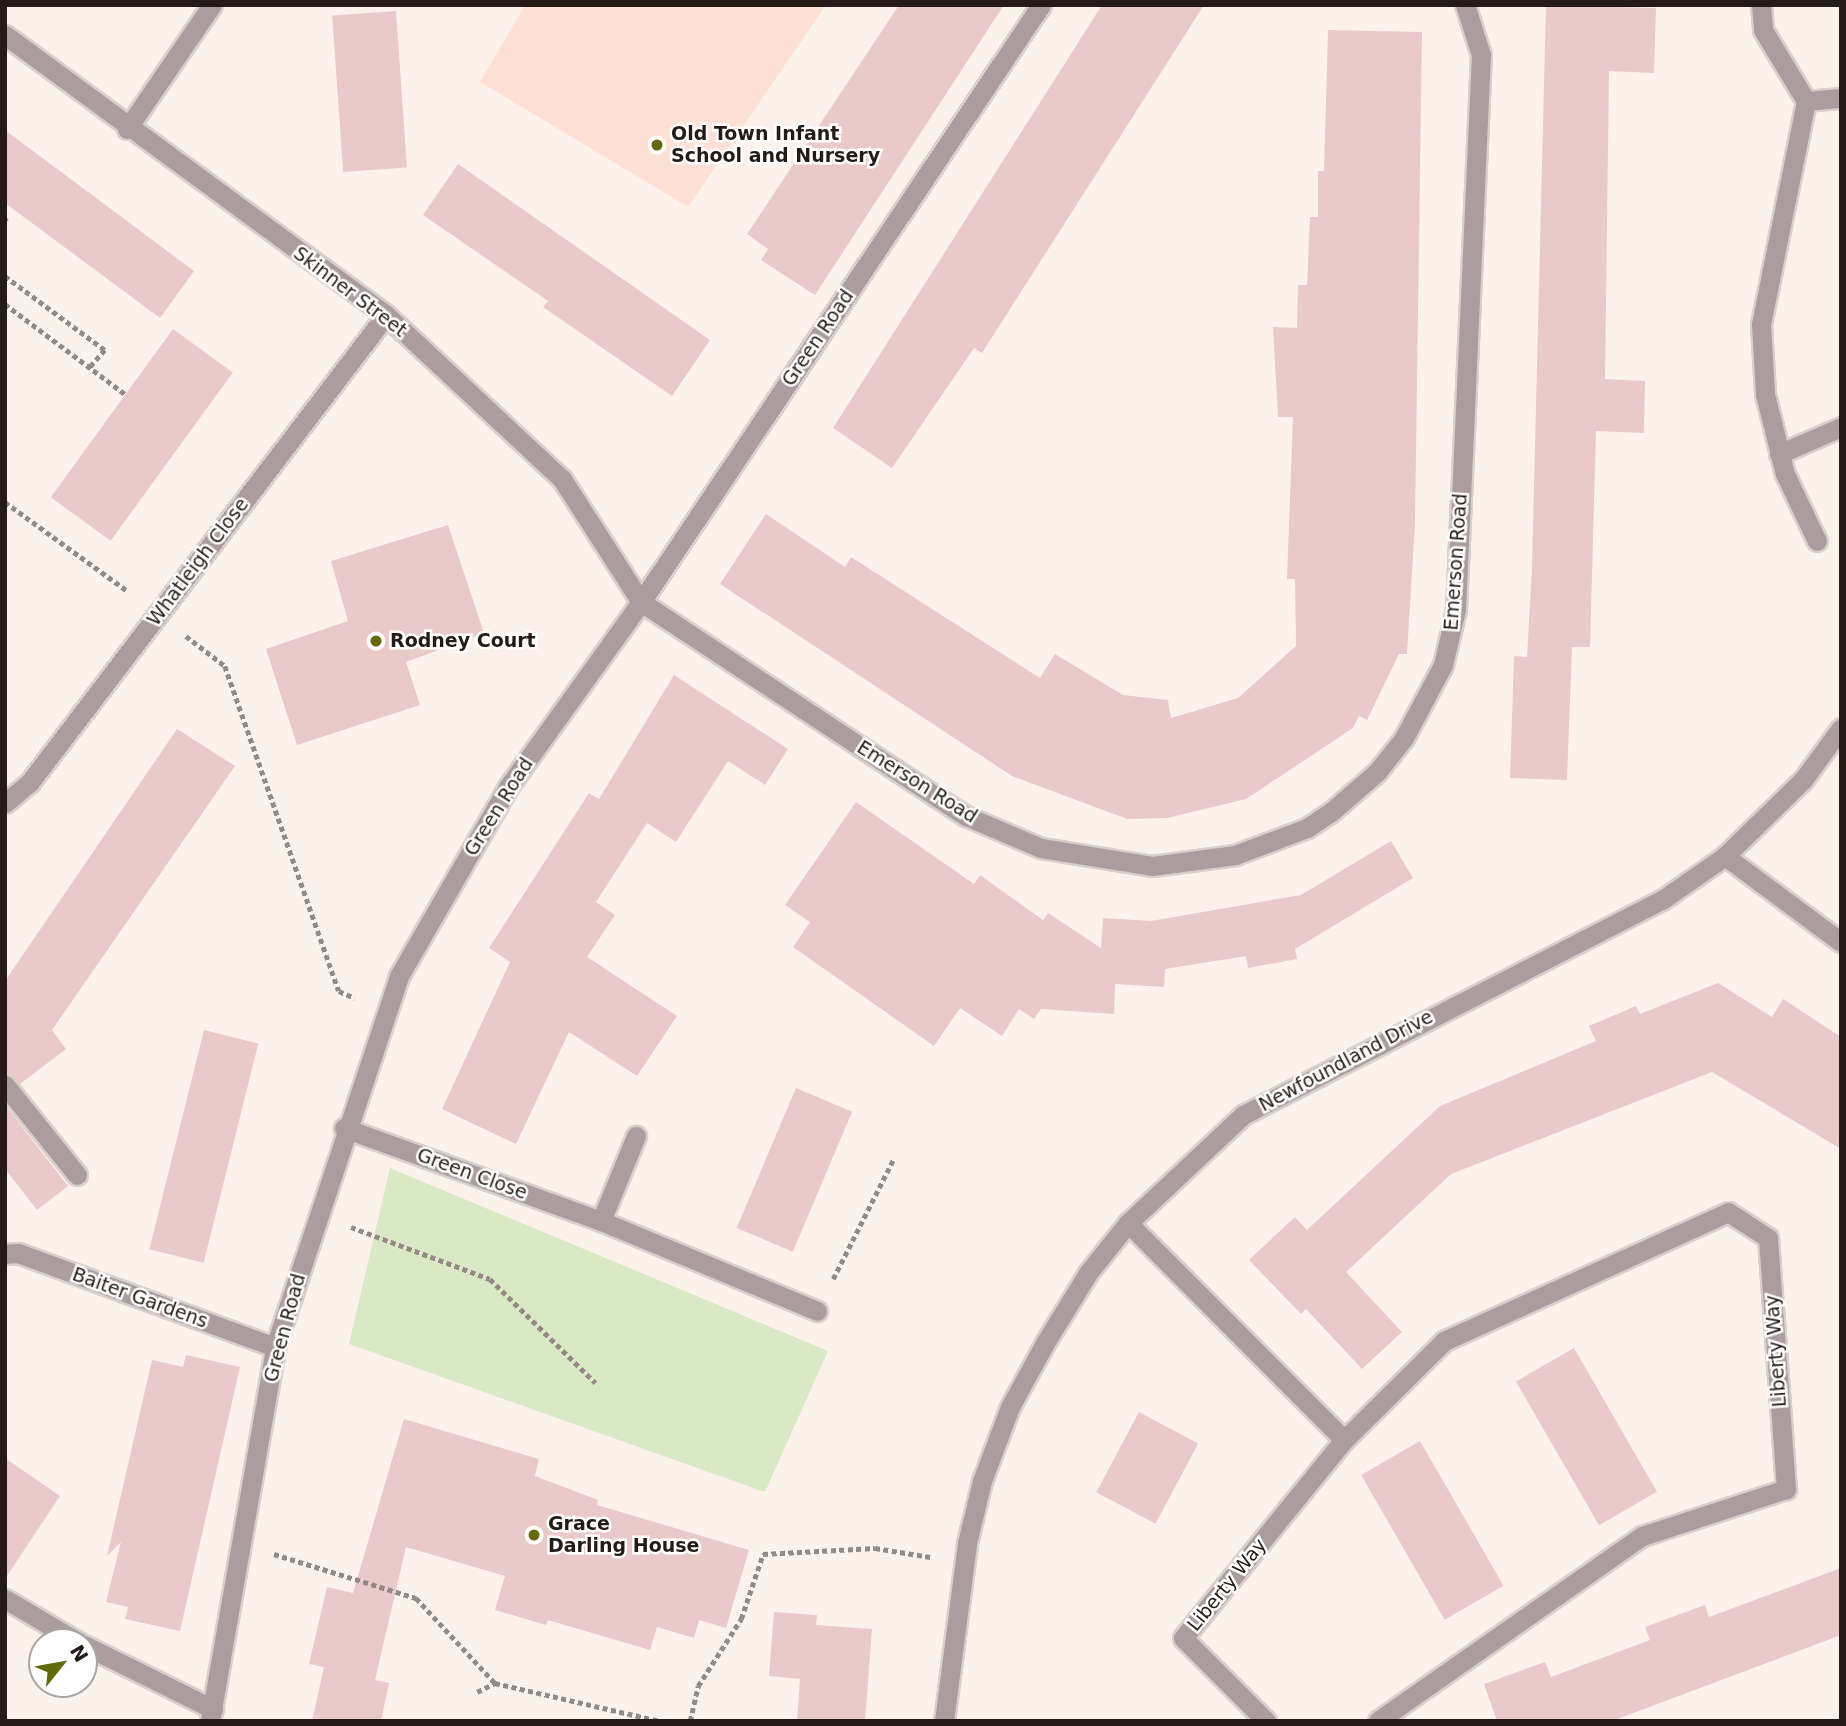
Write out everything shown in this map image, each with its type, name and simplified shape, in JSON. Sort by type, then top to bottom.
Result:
[{"type":"street","points":[[127,129],[212,5]]},
{"type":"street","name":"Green Road","points":[[211,1715],[275,1347],[344,1128],[398,976],[508,787],[641,601],[1041,5]]},
{"type":"street","name":"Emerson Road","points":[[641,601],[966,816],[1041,848],[1119,864],[1193,864],[1278,839],[1331,812],[1377,772],[1404,738],[1425,704],[1452,637],[1481,55],[1465,5]]},
{"type":"street","points":[[1761,5],[1763,30],[1806,101],[1761,324],[1765,394],[1779,454],[1817,541]]},
{"type":"street","name":"Skinner Street","points":[[6,36],[127,129],[386,315],[562,479],[641,601]]},
{"type":"street","points":[[1806,101],[1841,98]]},
{"type":"street","name":"Whatleigh Close","points":[[5,803],[30,782],[386,315]]},
{"type":"street","points":[[1779,454],[1841,427]]},
{"type":"street","name":"Newfoundland Drive","points":[[944,1721],[965,1563],[982,1481],[1010,1408],[1088,1273],[1128,1223],[1243,1115],[1312,1075],[1662,900],[1725,856],[1803,780],[1841,728]]},
{"type":"street","points":[[1725,856],[1841,942]]},
{"type":"street","points":[[5,1085],[77,1175]]},
{"type":"street","name":"Green Close","points":[[344,1128],[601,1221],[817,1311]]},
{"type":"street","points":[[601,1221],[636,1136]]},
{"type":"street","name":"Liberty Way","points":[[1266,1721],[1183,1637],[1344,1440],[1444,1341],[1728,1212],[1768,1238],[1786,1489],[1642,1536],[1378,1721]]},
{"type":"street","points":[[1128,1223],[1344,1440]]},
{"type":"street","name":"Baiter Gardens","points":[[5,1254],[18,1253],[275,1347]]},
{"type":"street","points":[[5,1599],[54,1628]]},
{"type":"street","points":[[98,1653],[211,1715]]},
{"type":"path","points":[[5,276],[106,350],[90,367]]},
{"type":"path","points":[[5,304],[126,395]]},
{"type":"path","points":[[5,502],[225,666],[340,991],[385,1013]]},
{"type":"path","points":[[817,1311],[894,1158]]},
{"type":"path","points":[[318,1214],[490,1279],[596,1383]]},
{"type":"path","points":[[241,1544],[416,1598],[495,1683],[659,1721]]},
{"type":"path","points":[[690,1721],[698,1686],[741,1619],[763,1554],[875,1548],[965,1563]]},
{"type":"path","points":[[477,1692],[495,1683]]},
{"type":"shaded area","name":"Old Town Infant School and Nursery","points":[[525,5],[826,5],[688,207],[480,82]]},
{"type":"green space","points":[[390,1168],[828,1351],[765,1492],[349,1344]]},
{"type":"building","points":[[899,5],[1004,5],[815,295],[761,260],[768,249],[747,234]]},
{"type":"building","points":[[1102,5],[1204,5],[982,353],[974,348],[892,468],[833,428]]},
{"type":"building","points":[[1546,5],[1656,8],[1654,73],[1609,71],[1605,379],[1645,381],[1644,433],[1596,431],[1590,647],[1572,647],[1567,780],[1510,778],[1514,656],[1527,657],[1532,567]]},
{"type":"building","points":[[396,11],[407,168],[343,172],[332,15]]},
{"type":"building","points":[[1328,30],[1422,32],[1415,523],[1407,654],[1399,654],[1367,720],[1359,716],[1353,728],[1246,799],[1167,818],[1127,819],[1012,776],[720,584],[766,514],[845,567],[851,557],[1040,678],[1055,654],[1123,695],[1168,700],[1171,718],[1238,698],[1296,646],[1295,579],[1287,579],[1293,417],[1278,417],[1273,327],[1297,328],[1298,285],[1307,285],[1310,217],[1318,217],[1318,171],[1324,171]]},
{"type":"building","points":[[5,130],[194,271],[160,318],[5,203]]},
{"type":"building","points":[[458,164],[710,340],[672,396],[543,307],[548,301],[423,215]]},
{"type":"building","points":[[173,329],[233,372],[111,541],[51,497]]},
{"type":"building","name":"Rodney Court","points":[[448,525],[484,633],[406,662],[420,705],[297,745],[266,649],[348,621],[331,561]]},
{"type":"building","points":[[674,675],[788,749],[765,785],[728,761],[676,842],[647,823],[596,902],[615,915],[587,957],[677,1016],[637,1076],[569,1032],[516,1144],[442,1109],[510,962],[489,948],[589,793],[599,799]]},
{"type":"building","points":[[177,729],[235,766],[52,1030],[66,1049],[20,1084],[5,1073],[5,981]]},
{"type":"building","points":[[856,802],[974,884],[980,875],[1043,920],[1048,913],[1101,948],[1103,918],[1151,921],[1301,895],[1391,841],[1413,878],[1295,949],[1297,959],[1248,968],[1246,956],[1165,969],[1164,987],[1115,984],[1114,1014],[1041,1009],[1034,1019],[1019,1009],[1002,1036],[960,1008],[934,1046],[793,947],[810,922],[785,905]]},
{"type":"building","points":[[1718,983],[1772,1017],[1783,999],[1841,1037],[1841,1149],[1712,1072],[1451,1174],[1346,1272],[1402,1332],[1362,1369],[1306,1309],[1301,1314],[1249,1260],[1295,1217],[1307,1230],[1440,1106],[1596,1041],[1589,1026],[1636,1006],[1640,1014]]},
{"type":"building","points":[[204,1030],[258,1044],[204,1263],[149,1249]]},
{"type":"building","points":[[796,1088],[852,1112],[793,1252],[737,1228]]},
{"type":"building","points":[[5,1105],[68,1186],[37,1210],[5,1169]]},
{"type":"building","points":[[1574,1348],[1657,1492],[1599,1525],[1516,1382]]},
{"type":"building","points":[[186,1355],[240,1367],[180,1631],[125,1619],[128,1607],[106,1602],[121,1542],[107,1556],[152,1360],[183,1367]]},
{"type":"building","points":[[1139,1412],[1198,1443],[1155,1524],[1096,1492]]},
{"type":"building","name":"Grace Darling House","points":[[404,1419],[539,1459],[535,1476],[598,1500],[597,1505],[749,1550],[726,1628],[699,1620],[694,1638],[657,1627],[650,1650],[548,1620],[546,1625],[495,1610],[505,1576],[406,1547],[375,1680],[389,1683],[381,1721],[312,1721],[324,1667],[309,1664],[327,1587],[353,1593]]},
{"type":"building","points":[[1420,1441],[1504,1586],[1445,1620],[1361,1475]]},
{"type":"building","points":[[5,1458],[60,1496],[5,1579]]},
{"type":"building","points":[[1841,1568],[1841,1635],[1612,1721],[1497,1721],[1484,1684],[1545,1662],[1551,1677],[1650,1640],[1645,1627],[1705,1605],[1709,1617]]},
{"type":"building","points":[[774,1612],[817,1615],[816,1625],[872,1629],[865,1721],[797,1721],[800,1679],[769,1676]]},
{"type":"place","name":"Old Town Infant School and Nursery","points":[[657,145]]},
{"type":"place","name":"Rodney Court","points":[[376,641]]},
{"type":"place","name":"Grace Darling House","points":[[534,1535]]}]
